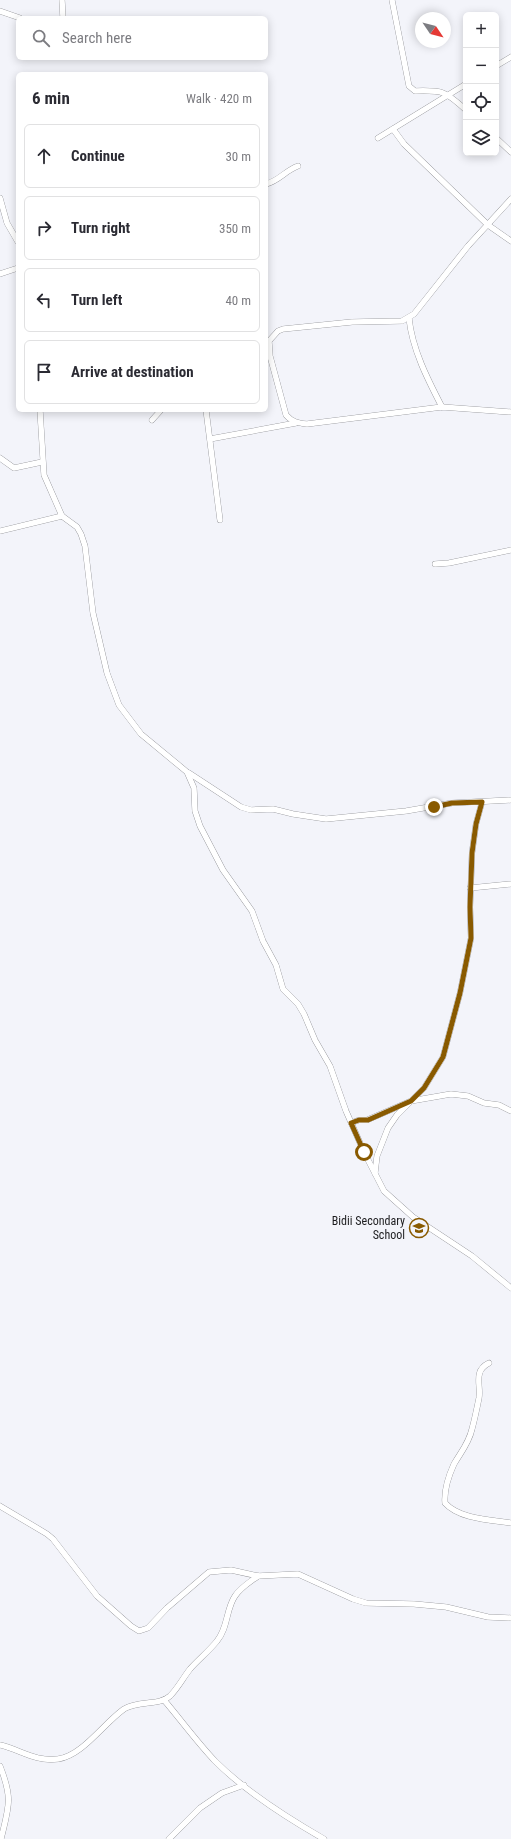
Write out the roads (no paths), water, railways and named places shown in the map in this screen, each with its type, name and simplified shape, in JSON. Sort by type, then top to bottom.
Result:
[{"type":"street","points":[[62,0],[63,16]]},
{"type":"street","points":[[392,0],[410,86],[415,91],[435,90],[448,94],[463,107]]},
{"type":"street","points":[[0,11],[16,17]]},
{"type":"street","points":[[499,64],[511,57]]},
{"type":"street","points":[[378,138],[463,86]]},
{"type":"street","points":[[393,129],[404,144],[488,225],[511,241]]},
{"type":"street","points":[[499,141],[511,152]]},
{"type":"street","points":[[268,183],[279,179],[289,169],[298,166]]},
{"type":"street","points":[[0,198],[7,223],[16,237]]},
{"type":"street","points":[[511,199],[468,246],[414,314],[409,318],[402,321],[352,322],[283,329],[272,336],[269,341],[270,356],[286,415],[296,422],[307,424],[442,407],[511,412]]},
{"type":"street","points":[[0,274],[16,269]]},
{"type":"street","points":[[409,318],[410,329],[423,366],[442,407]]},
{"type":"street","points":[[40,412],[42,462],[46,483],[62,516],[77,527],[85,546],[93,613],[107,673],[119,705],[141,734],[187,772],[241,807],[251,810],[273,809],[293,814],[326,819],[399,812],[452,803],[511,800]]},
{"type":"street","points":[[152,420],[159,412]]},
{"type":"street","points":[[206,412],[220,520]]},
{"type":"street","points":[[210,439],[296,422]]},
{"type":"street","points":[[0,458],[14,468],[42,462]]},
{"type":"street","points":[[0,530],[62,516]]},
{"type":"street","points":[[435,564],[449,563],[511,550]]},
{"type":"street","points":[[187,772],[194,788],[195,811],[200,826],[222,870],[252,911],[263,941],[276,965],[283,989],[298,1004],[304,1014],[315,1040],[330,1066],[351,1123],[374,1174],[384,1191],[398,1205],[432,1231],[472,1256],[511,1288]]},
{"type":"street","points":[[374,1174],[377,1156],[388,1128],[397,1114],[411,1101],[430,1079],[440,1063],[444,1051],[460,993],[471,938],[470,888],[472,848],[478,812],[482,802]]},
{"type":"street","points":[[470,888],[511,884]]},
{"type":"street","points":[[351,1123],[359,1120],[368,1120],[411,1101],[451,1094],[468,1096],[484,1103],[499,1104],[511,1111]]},
{"type":"street","points":[[489,1363],[481,1368],[478,1377],[479,1396],[472,1431],[468,1443],[452,1471],[445,1493],[445,1503],[452,1510],[460,1513],[485,1520],[511,1523]]},
{"type":"street","points":[[0,1506],[47,1534],[97,1596],[130,1626],[139,1631],[148,1628],[167,1608],[209,1572],[231,1570],[258,1576],[298,1574],[353,1599],[366,1603],[446,1607],[488,1617],[511,1618]]},
{"type":"street","points":[[0,1745],[18,1750],[33,1758],[56,1760],[68,1758],[79,1751],[100,1730],[131,1705],[164,1700],[174,1691],[198,1660],[218,1640],[235,1596],[240,1590],[258,1576]]},
{"type":"street","points":[[164,1700],[215,1761],[244,1785],[295,1823],[324,1839]]},
{"type":"street","points":[[0,1766],[8,1787],[9,1798],[8,1811],[1,1839]]},
{"type":"street","points":[[169,1839],[200,1808],[222,1793],[244,1785]]},
{"type":"place","name":"Bidii Secondary School","points":[[419,1228]]}]
